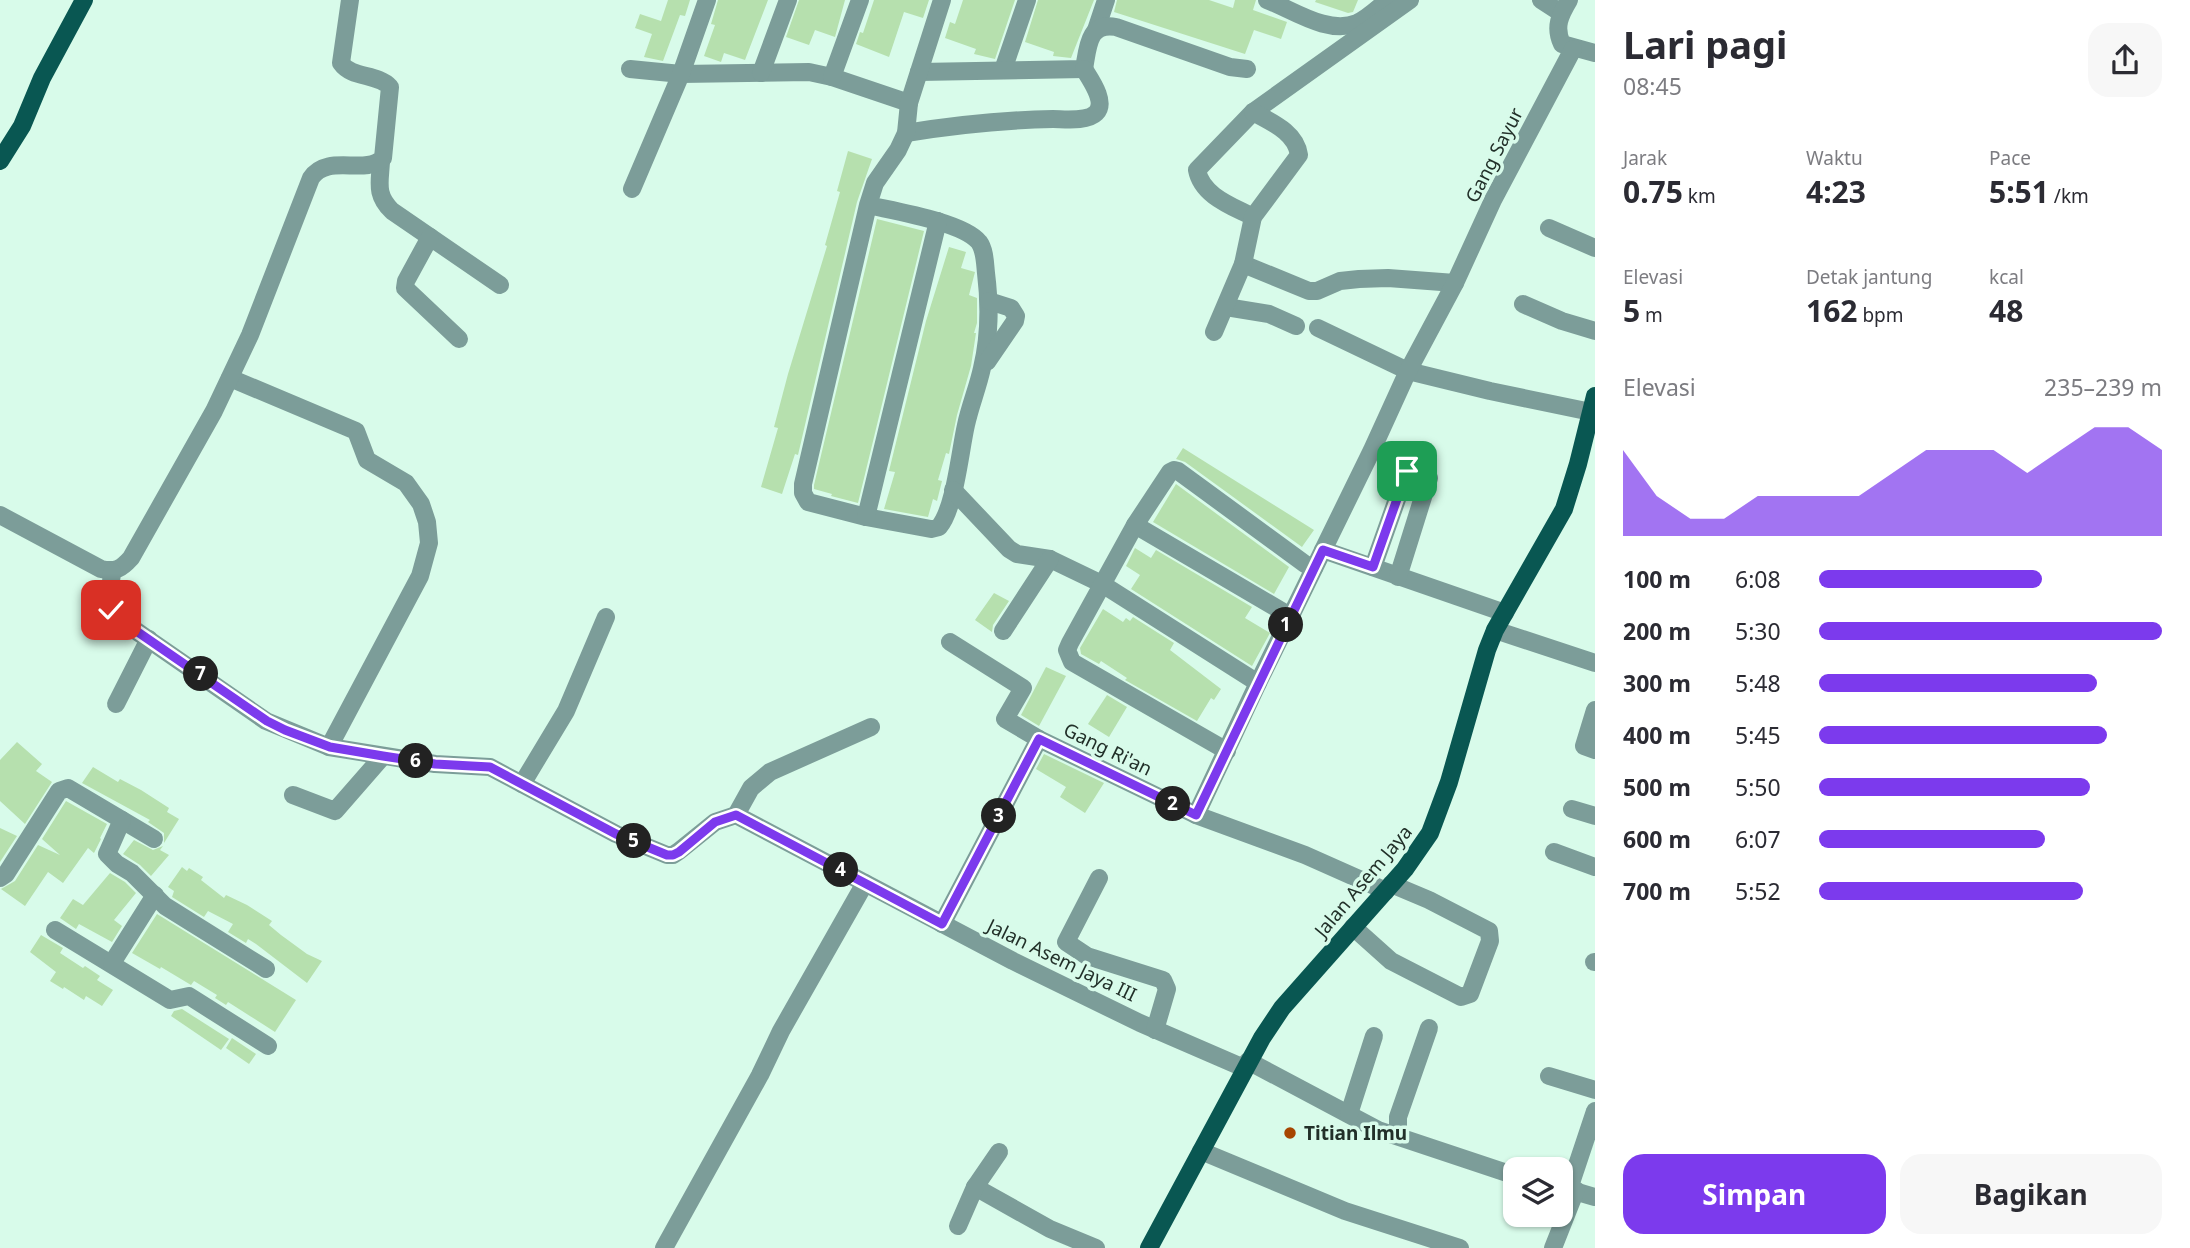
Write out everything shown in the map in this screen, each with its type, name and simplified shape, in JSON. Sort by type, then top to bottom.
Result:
[{"type":"main road","points":[[0,161],[22,126],[42,78],[84,0]]},
{"type":"main road","name":"Jalan Asem Jaya","points":[[1150,1248],[1246,1065],[1282,1009],[1418,852],[1441,808],[1479,673],[1495,630],[1564,509],[1593,404]]},
{"type":"street","points":[[350,0],[341,64],[351,72],[386,82],[390,87],[381,161],[379,191],[382,201],[392,211],[500,285]]},
{"type":"street","points":[[632,189],[681,74],[707,0]]},
{"type":"street","points":[[761,73],[788,0]]},
{"type":"street","points":[[832,77],[860,0]]},
{"type":"street","points":[[868,205],[937,221],[964,232],[980,243],[990,317],[981,371],[967,419],[953,490],[944,520],[939,527],[926,529],[808,502],[803,493],[803,484],[868,205],[875,183],[898,150],[906,133],[909,103],[943,0]]},
{"type":"street","points":[[1003,70],[1027,0]]},
{"type":"street","points":[[906,133],[956,125],[1092,116],[1099,108],[1100,101],[1084,69],[1089,41],[1097,30],[1106,0]]},
{"type":"street","points":[[1267,0],[1319,22],[1345,27],[1358,23],[1388,0]]},
{"type":"street","points":[[1253,217],[1211,194],[1199,180],[1197,170],[1252,112],[1410,0]]},
{"type":"street","points":[[1541,0],[1565,6],[1557,25],[1558,35],[1568,46],[1595,53]]},
{"type":"street","points":[[1097,30],[1105,25],[1116,27],[1236,68],[1247,69]]},
{"type":"street","name":"Gang Sayur","points":[[1196,815],[1258,683],[1285,614],[1309,566],[1323,550],[1568,46]]},
{"type":"street","points":[[630,69],[681,74],[809,72],[909,103]]},
{"type":"street","points":[[919,72],[1084,69]]},
{"type":"street","points":[[1214,332],[1243,264],[1253,217],[1299,155],[1298,146],[1283,129],[1252,112]]},
{"type":"street","points":[[0,515],[101,569],[113,572],[121,569],[131,558],[214,411],[250,335],[282,257],[298,209],[316,170],[381,161]]},
{"type":"street","points":[[866,517],[937,221]]},
{"type":"street","points":[[1549,228],[1595,248]]},
{"type":"street","points":[[430,237],[406,281],[405,288],[459,339]]},
{"type":"street","points":[[1243,264],[1309,291],[1317,291],[1340,281],[1359,279],[1388,278],[1455,283]]},
{"type":"street","points":[[981,371],[1016,316],[1011,308],[989,301]]},
{"type":"street","points":[[1523,304],[1562,321],[1595,331]]},
{"type":"street","points":[[1226,307],[1269,314],[1296,326]]},
{"type":"street","points":[[1318,328],[1408,371],[1593,404]]},
{"type":"street","points":[[230,378],[356,430],[367,460],[405,483],[421,504],[427,522],[429,543],[420,576],[330,747]]},
{"type":"street","points":[[1373,567],[1407,471],[1412,467],[1426,472],[1429,478],[1398,577]]},
{"type":"street","points":[[1227,751],[1072,662],[1067,650],[1070,643],[1135,525],[1170,472],[1178,471],[1309,566]]},
{"type":"street","points":[[953,490],[1009,549],[1027,556],[1050,559],[1102,584],[1258,683]]},
{"type":"street","points":[[1135,525],[1285,614]]},
{"type":"street","points":[[1323,550],[1505,613]]},
{"type":"street","points":[[1003,631],[1050,559]]},
{"type":"street","points":[[113,572],[109,602],[116,617],[267,721],[330,747],[435,764],[490,767],[616,834],[667,855],[679,852],[715,822],[736,815],[751,788],[770,772],[871,727]]},
{"type":"street","points":[[522,784],[566,711],[606,617]]},
{"type":"street","points":[[1495,630],[1595,663]]},
{"type":"street","points":[[116,704],[149,639]]},
{"type":"street","name":"Gang Ri'an","points":[[950,642],[1023,688],[1005,719],[1039,739],[1196,815],[1388,888],[1429,900],[1489,931],[1490,941],[1469,994],[1461,997],[1391,961],[1353,928]]},
{"type":"street","points":[[1595,710],[1584,746],[1595,750]]},
{"type":"street","points":[[942,924],[1039,739]]},
{"type":"street","points":[[293,794],[335,811],[383,756]]},
{"type":"street","points":[[0,878],[6,874],[56,796],[64,789],[68,788],[154,839]]},
{"type":"street","points":[[1572,809],[1595,816]]},
{"type":"street","name":"Jalan Asem Jaya III","points":[[736,815],[1013,961],[1155,1030],[1246,1065],[1378,1130],[1503,1171]]},
{"type":"street","points":[[122,820],[107,854],[132,873],[165,906],[266,969]]},
{"type":"street","points":[[1554,852],[1595,867]]},
{"type":"street","points":[[1099,878],[1066,942],[1087,956],[1163,980],[1167,989],[1155,1030]]},
{"type":"street","points":[[664,1248],[760,1075],[781,1031],[865,883]]},
{"type":"street","points":[[113,963],[155,895]]},
{"type":"street","points":[[55,930],[170,1000],[189,996],[268,1046]]},
{"type":"street","points":[[1398,1136],[1398,1117],[1429,1028]]},
{"type":"street","points":[[1349,1114],[1374,1036]]},
{"type":"street","points":[[1549,1076],[1595,1090]]},
{"type":"street","points":[[1573,1177],[1595,1111]]},
{"type":"street","points":[[958,1226],[975,1187],[999,1152]]},
{"type":"street","points":[[1201,1152],[1345,1211],[1460,1248]]},
{"type":"street","points":[[975,1187],[1050,1229],[1096,1248]]},
{"type":"street","points":[[1573,1190],[1595,1197]]},
{"type":"street","points":[[1553,1248],[1559,1227]]},
{"type":"building","points":[[668,0],[690,0],[685,16],[680,15],[663,61],[644,57],[652,34],[635,28],[640,14],[661,21]]},
{"type":"building","points":[[718,0],[768,0],[745,60],[724,53],[721,62],[704,56],[715,25],[711,24]]},
{"type":"building","points":[[799,0],[845,0],[835,37],[815,30],[809,45],[786,37]]},
{"type":"building","points":[[874,0],[929,0],[923,18],[904,12],[889,57],[856,44],[860,32],[863,33]]},
{"type":"building","points":[[963,0],[1015,0],[995,59],[974,54],[976,49],[945,38],[950,22],[955,24]]},
{"type":"building","points":[[1038,0],[1094,0],[1071,58],[1053,56],[1054,52],[1025,42]]},
{"type":"building","points":[[1117,0],[1209,0],[1233,8],[1235,0],[1256,0],[1253,10],[1287,22],[1281,39],[1254,30],[1245,54],[1114,12]]},
{"type":"building","points":[[1358,0],[1353,12],[1348,13],[1315,2]]},
{"type":"building","points":[[848,151],[872,159],[857,202],[798,455],[795,454],[782,494],[761,487],[778,428],[774,427],[788,374],[827,246],[825,245]]},
{"type":"building","points":[[877,219],[924,231],[858,503],[831,496],[832,494],[814,489],[814,485]]},
{"type":"building","points":[[949,247],[966,252],[961,268],[975,272],[969,295],[977,298],[977,323],[971,366],[949,454],[946,453],[938,480],[942,481],[937,501],[933,499],[928,517],[884,509],[895,472],[889,471],[926,321]]},
{"type":"building","points":[[1183,448],[1314,530],[1302,547],[1185,462],[1176,459]]},
{"type":"building","points":[[1176,484],[1289,567],[1274,594],[1153,522]]},
{"type":"building","points":[[1135,548],[1151,558],[1156,550],[1252,607],[1245,618],[1270,633],[1252,666],[1131,589],[1140,575],[1126,566]]},
{"type":"building","points":[[994,593],[1009,601],[993,625],[992,632],[975,620]]},
{"type":"building","points":[[1103,609],[1123,622],[1126,618],[1130,621],[1133,617],[1174,643],[1170,650],[1221,689],[1214,700],[1211,698],[1197,721],[1125,680],[1127,678],[1101,661],[1099,664],[1081,654],[1080,648]]},
{"type":"building","points":[[1046,667],[1066,676],[1039,726],[1021,715]]},
{"type":"building","points":[[1107,695],[1127,707],[1109,737],[1088,724]]},
{"type":"building","points":[[17,742],[42,764],[36,771],[52,782],[25,824],[0,801],[0,760]]},
{"type":"building","points":[[1044,754],[1104,783],[1085,813],[1060,797],[1066,787],[1036,769]]},
{"type":"building","points":[[93,767],[118,782],[120,779],[141,790],[169,808],[167,812],[179,819],[164,843],[164,833],[148,822],[150,820],[82,783]]},
{"type":"building","points":[[66,801],[107,824],[94,853],[88,848],[63,883],[48,872],[25,906],[1,889],[15,881],[38,845],[60,855],[42,839]]},
{"type":"building","points":[[0,828],[17,836],[0,862]]},
{"type":"building","points":[[134,840],[153,850],[163,846],[160,850],[169,855],[151,876],[123,854]]},
{"type":"building","points":[[182,867],[187,871],[189,868],[203,877],[201,880],[224,898],[226,895],[247,905],[272,921],[269,925],[281,935],[307,954],[322,961],[307,983],[256,944],[248,939],[246,943],[228,932],[233,924],[208,911],[204,917],[172,897],[174,891],[168,887]]},
{"type":"building","points":[[110,873],[136,893],[114,920],[122,926],[112,942],[79,924],[76,929],[60,918],[73,899],[83,905]]},
{"type":"building","points":[[157,914],[296,1000],[275,1032],[228,1002],[226,1005],[215,998],[217,995],[194,981],[191,985],[132,953]]},
{"type":"building","points":[[41,935],[63,948],[60,953],[100,976],[97,980],[113,990],[102,1006],[86,996],[84,1000],[50,981],[56,972],[30,952]]},
{"type":"building","points":[[182,1009],[229,1039],[221,1050],[171,1016],[174,1011]]},
{"type":"building","points":[[232,1038],[256,1054],[249,1064],[226,1048]]},
{"type":"place","name":"Titian Ilmu","points":[[1290,1133]]},
{"type":"route","points":[[111,610],[116,617],[267,721],[309,740],[330,747],[435,764],[490,767],[616,834],[667,855],[679,852],[715,822],[736,815],[942,924],[1039,739],[1196,815],[1323,550],[1373,567],[1407,471]]}]
